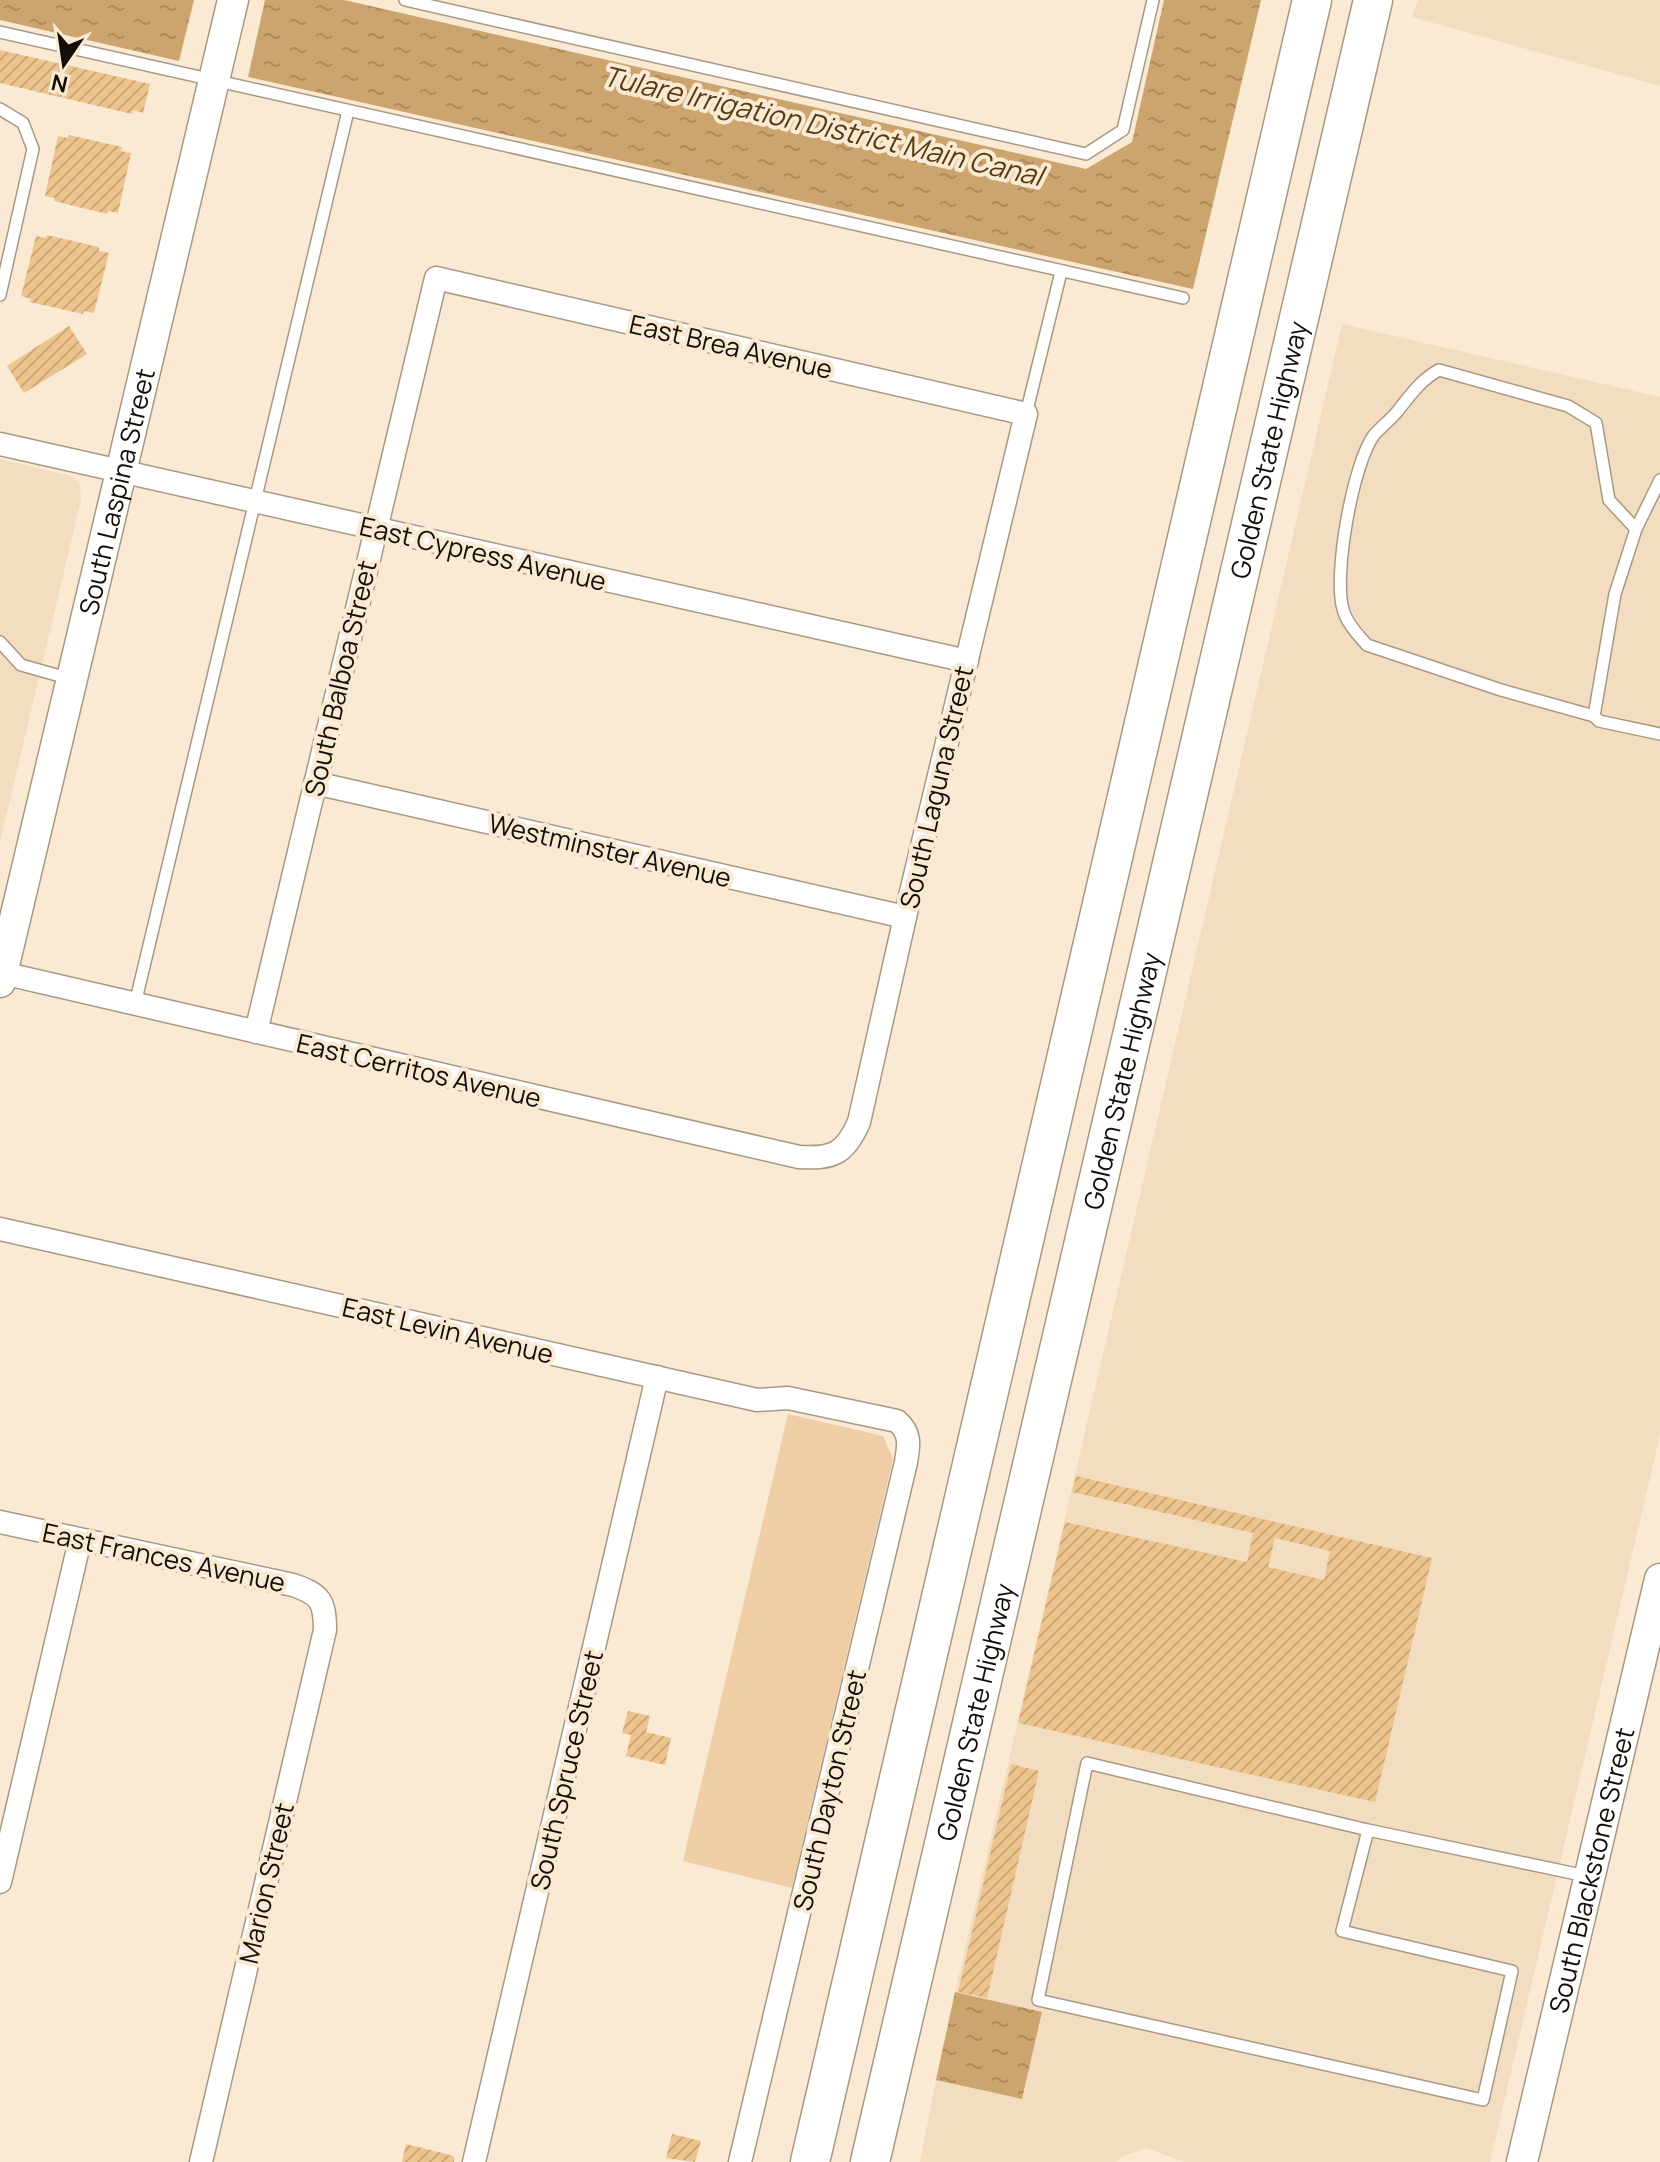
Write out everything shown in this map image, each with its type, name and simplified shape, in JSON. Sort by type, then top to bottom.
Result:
[{"type":"highway","points":[[810,2162],[1312,0]]},
{"type":"highway","name":"Golden State Highway","points":[[870,2162],[1373,0]]},
{"type":"street","name":"South Laspina Street","points":[[1,978],[233,0]]},
{"type":"street","name":"East Brea Avenue","points":[[436,278],[1026,414]]},
{"type":"street","name":"South Balboa Street","points":[[256,1032],[436,278]]},
{"type":"street","name":"South Laguna Street","points":[[837,1154],[851,1140],[859,1122],[1026,414]]},
{"type":"street","name":"East Cypress Avenue","points":[[0,444],[967,661]]},
{"type":"street","name":"Westminster Avenue","points":[[315,783],[905,917]]},
{"type":"street","name":"East Cerritos Avenue","points":[[1,978],[135,1004],[799,1157],[821,1159],[837,1154]]},
{"type":"street","name":"East Levin Avenue","points":[[0,1229],[757,1400],[788,1398],[897,1421]]},
{"type":"street","name":"South Spruce Street","points":[[474,2162],[657,1377]]},
{"type":"street","name":"South Dayton Street","points":[[740,2162],[906,1462],[908,1437],[905,1427],[897,1421]]},
{"type":"street","name":"East Frances Avenue","points":[[0,1522],[293,1585],[311,1591],[323,1603]]},
{"type":"street","points":[[0,1882],[80,1540]]},
{"type":"street","name":"South Blackstone Street","points":[[1522,2162],[1658,1596]]},
{"type":"street","name":"Marion Street","points":[[201,2162],[325,1630],[323,1603]]},
{"type":"lane","points":[[405,0],[1086,154],[1123,130],[1153,0]]},
{"type":"lane","points":[[0,32],[1183,298]]},
{"type":"lane","points":[[0,109],[23,123],[33,149],[0,295]]},
{"type":"lane","points":[[135,1004],[348,111]]},
{"type":"lane","points":[[1026,414],[1061,272]]},
{"type":"lane","points":[[1636,529],[1609,500],[1596,423],[1568,406],[1439,370],[1422,380],[1395,415],[1373,436],[1357,477],[1340,560],[1343,609],[1355,632],[1367,645],[1501,690],[1594,716],[1599,721],[1660,734]]},
{"type":"lane","points":[[1594,716],[1615,594],[1636,529],[1660,480]]},
{"type":"lane","points":[[0,642],[21,665],[72,680]]},
{"type":"lane","points":[[1368,1830],[1342,1931],[1512,1971],[1483,2100],[1038,2000],[1087,1763],[1368,1830],[1591,1877]]},
{"type":"shaded area","points":[[1418,0],[1660,0],[1660,86],[1412,17]]},
{"type":"shaded area","points":[[1342,324],[1660,397],[1660,1435],[1490,2162],[1185,2162],[1146,2148],[1116,2162],[920,2162],[936,2080],[1022,2099],[1042,2012],[955,1992]]},
{"type":"shaded area","points":[[0,459],[71,476],[80,484],[81,500],[0,842]]},
{"type":"shaded area","points":[[788,1414],[883,1436],[893,1459],[792,1888],[683,1861]]},
{"type":"water","points":[[0,0],[194,0],[179,61],[0,20]]},
{"type":"water","name":"Tulare Irrigation District Main Canal","points":[[265,0],[344,0],[1086,169],[1132,142],[1164,0],[1261,0],[1193,289],[248,77]]},
{"type":"water","points":[[955,1992],[1042,2012],[1022,2099],[936,2080]]},
{"type":"building","points":[[0,50],[150,84],[143,113],[133,110],[132,114],[0,83]]},
{"type":"building","points":[[69,135],[122,147],[121,151],[131,153],[118,213],[108,211],[107,214],[45,196],[58,136],[68,138]]},
{"type":"building","points":[[47,235],[99,247],[99,251],[109,253],[94,313],[84,311],[83,314],[30,302],[31,299],[21,296],[36,236],[46,238]]},
{"type":"building","points":[[69,326],[87,354],[24,393],[7,366]]},
{"type":"building","points":[[1076,1476],[1432,1558],[1375,1802],[1018,1723],[1065,1522],[1247,1562],[1253,1533],[1072,1492]],"holes":[[[1275,1538],[1330,1551],[1324,1580],[1268,1567]]]},
{"type":"building","points":[[628,1711],[650,1716],[646,1732],[671,1738],[665,1765],[626,1756],[631,1735],[622,1733]]},
{"type":"building","points":[[1011,1764],[1039,1771],[987,1998],[958,1992]]},
{"type":"building","points":[[672,2134],[701,2141],[695,2162],[666,2158]]},
{"type":"building","points":[[406,2144],[454,2156],[454,2162],[402,2162]]}]
